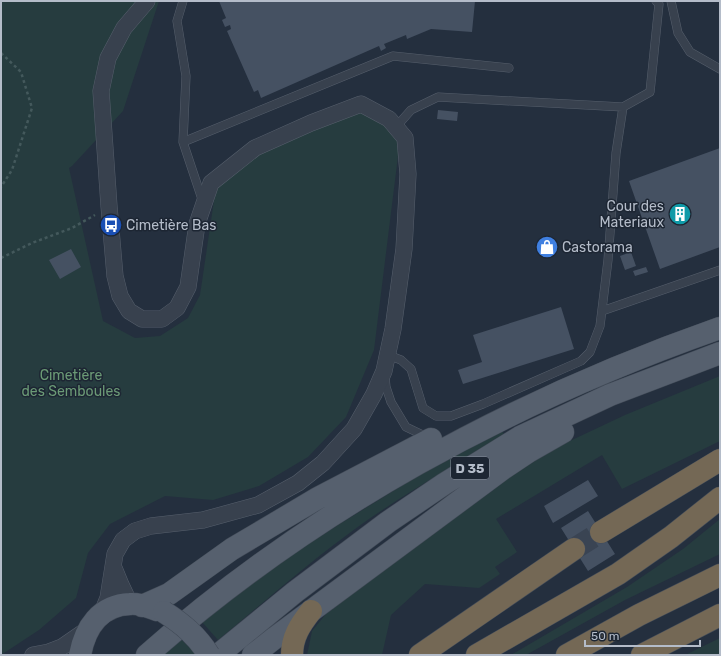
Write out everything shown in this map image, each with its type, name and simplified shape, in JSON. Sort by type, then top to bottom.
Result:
[{"type":"highway","points":[[601,532],[720,460]]},
{"type":"highway","points":[[477,655],[618,574],[671,537],[720,498]]},
{"type":"highway","points":[[420,655],[574,549]]},
{"type":"highway","points":[[567,655],[639,615],[720,575]]},
{"type":"highway","points":[[292,655],[293,640],[298,629],[311,610]]},
{"type":"highway","points":[[642,655],[720,614]]},
{"type":"main road","name":"D 35","points":[[147,655],[210,602],[295,540],[372,490],[424,460],[477,431],[603,372],[720,328]]},
{"type":"main road","name":"D 35","points":[[218,655],[295,592],[388,522],[444,484],[520,437],[610,395],[720,353]]},
{"type":"main road","points":[[253,655],[311,610],[504,468],[554,436],[612,407],[685,366]]},
{"type":"main road","points":[[80,655],[82,643],[94,622],[111,608],[136,605],[169,594],[232,549],[318,498],[431,439],[518,412]]},
{"type":"main road","points":[[136,605],[164,612],[195,635],[209,655]]},
{"type":"street","points":[[33,655],[49,652],[62,647],[94,622],[108,598],[115,554],[123,540],[135,531],[151,526],[203,520],[258,505],[298,483],[323,463],[354,429],[374,394],[386,363],[404,249],[408,174],[405,138],[390,119],[361,104],[311,123],[255,148],[211,183],[197,224],[188,287],[177,308],[162,319],[142,319],[128,311],[120,296],[115,276],[101,91],[108,58],[124,28],[147,1]]},
{"type":"street","points":[[114,566],[121,585],[136,605]]},
{"type":"lane","points":[[183,1],[177,21],[186,76],[183,142],[201,196],[205,202]]},
{"type":"lane","points":[[396,127],[411,110],[438,97],[623,107],[650,92],[659,4],[656,1]]},
{"type":"lane","points":[[671,1],[678,33],[690,52],[720,69]]},
{"type":"lane","points":[[183,142],[393,56],[509,68]]},
{"type":"lane","points":[[431,439],[406,427],[391,402],[386,388],[386,363],[401,360],[411,369],[423,408],[436,416],[451,416],[490,401],[581,361],[590,352],[600,326],[608,260],[616,153],[623,107]]},
{"type":"lane","points":[[602,311],[720,270]]},
{"type":"path","points":[[1,53],[22,72],[32,108],[12,170],[1,187]]},
{"type":"path","points":[[1,258],[32,243],[72,228],[109,206]]},
{"type":"green space","name":"Cimetière des Semboules","points":[[1,1],[159,1],[123,111],[69,168],[103,321],[135,338],[160,336],[188,318],[200,295],[216,187],[260,152],[362,110],[386,124],[400,140],[374,350],[346,417],[308,457],[259,486],[213,500],[165,496],[110,524],[88,553],[76,598],[39,630],[1,655]]},
{"type":"green space","points":[[720,376],[720,441],[622,489],[602,455],[496,519],[517,552],[495,567],[500,574],[479,588],[425,584],[391,615],[382,655],[307,655],[312,631],[326,614],[450,517],[555,448],[625,415]]},
{"type":"green space","points":[[502,430],[505,437],[391,504],[337,542],[218,640],[202,622],[255,580],[304,546],[429,469]]},
{"type":"green space","points":[[720,519],[720,554],[625,600],[526,655],[511,655],[627,587],[683,549]]},
{"type":"green space","points":[[720,638],[720,655],[685,655]]},
{"type":"green space","points":[[181,639],[195,653],[194,655],[161,655]]},
{"type":"building","points":[[219,1],[475,1],[472,32],[431,29],[407,39],[406,35],[384,44],[386,48],[381,51],[379,46],[261,98],[258,90],[254,92],[227,31],[231,29],[230,25],[225,27],[222,20],[226,18]]},
{"type":"building","points":[[438,110],[458,112],[457,121],[437,119]]},
{"type":"building","name":"Cour des Materiaux","points":[[720,148],[720,247],[660,269],[629,181]]},
{"type":"building","points":[[71,249],[81,267],[60,279],[49,260]]},
{"type":"building","points":[[631,252],[636,266],[625,270],[620,256]]},
{"type":"building","points":[[646,267],[648,272],[635,276],[633,271]]},
{"type":"building","points":[[561,307],[574,349],[463,384],[458,370],[482,362],[473,335]]},
{"type":"building","points":[[588,480],[598,496],[553,523],[544,506]]},
{"type":"building","points":[[588,511],[615,554],[588,571],[561,528]]},
{"type":"tunnel","points":[[574,549],[601,532]]},
{"type":"place","name":"Cour des Materiaux","points":[[680,214]]},
{"type":"place","name":"Cimetière Bas","points":[[111,225]]},
{"type":"place","name":"Castorama","points":[[547,247]]}]
